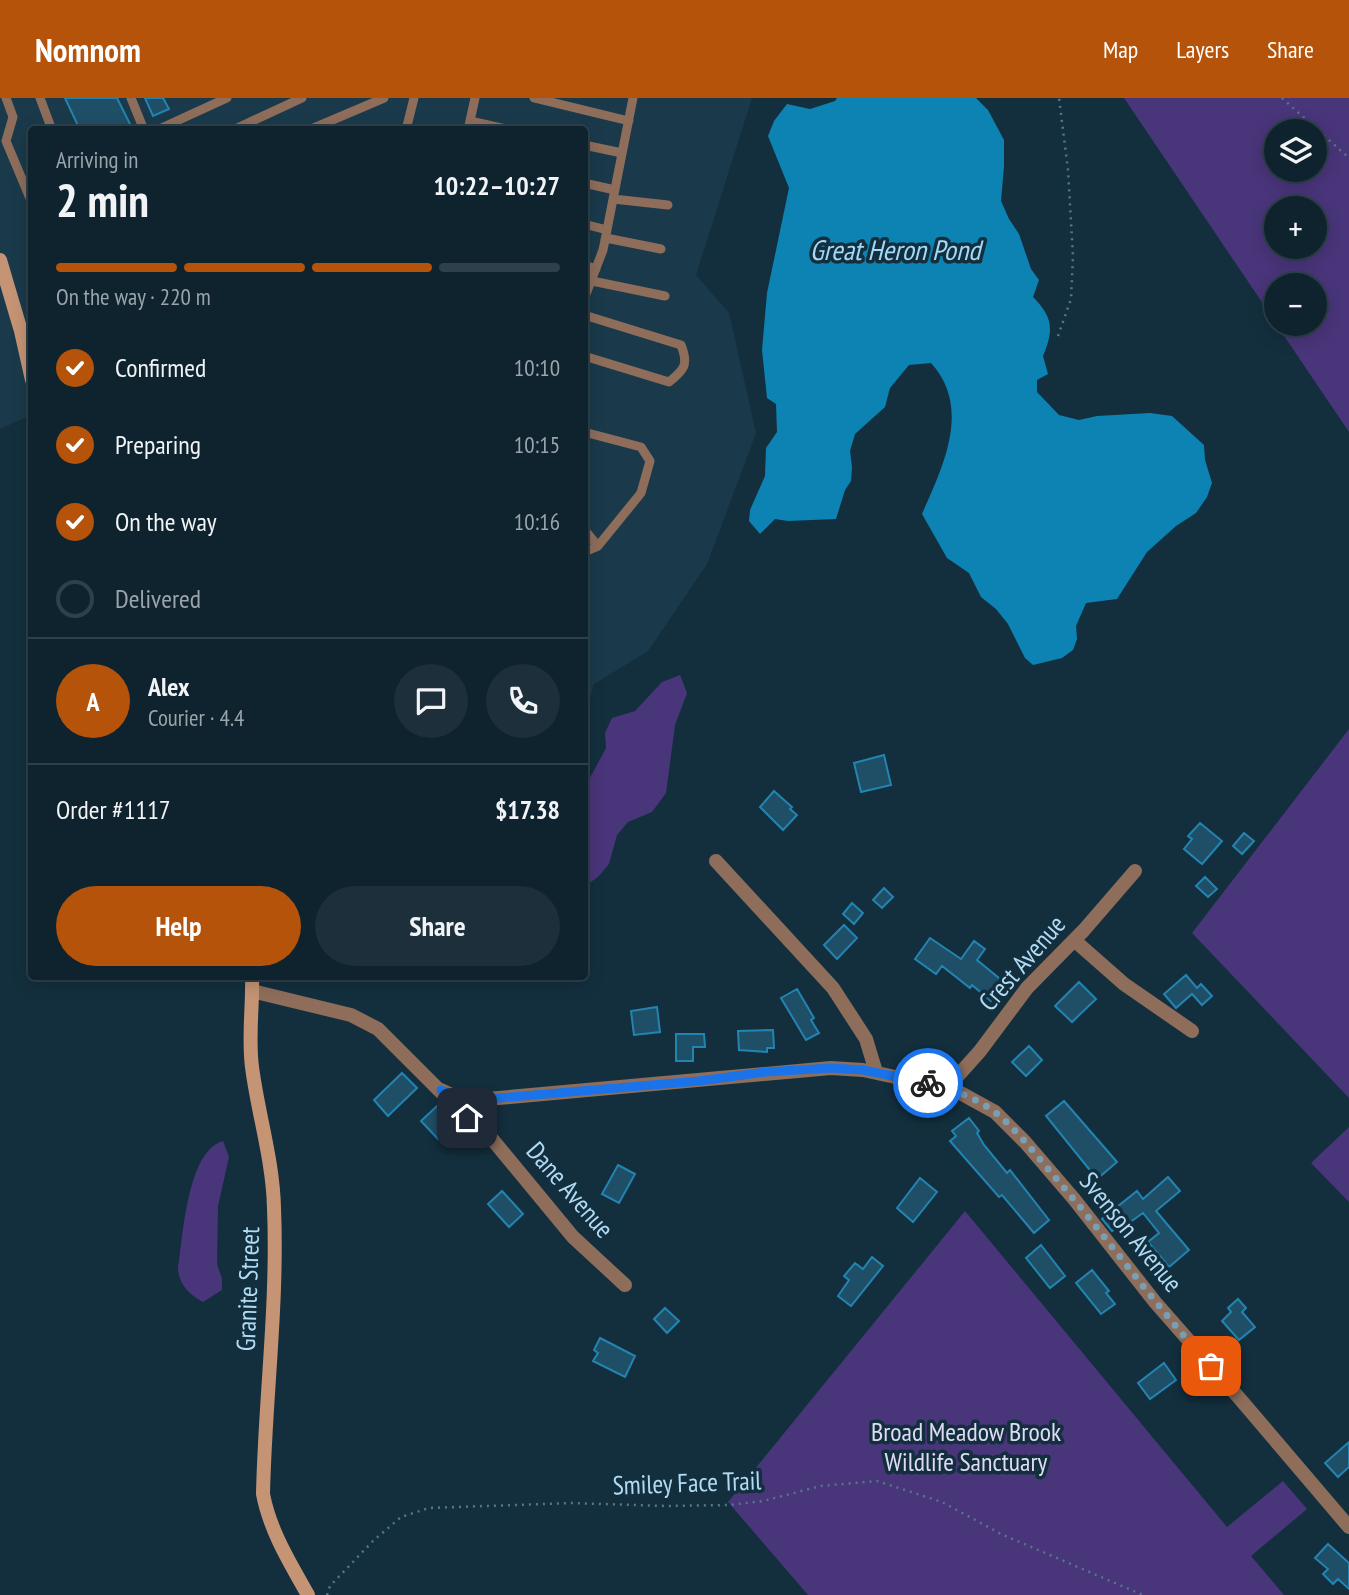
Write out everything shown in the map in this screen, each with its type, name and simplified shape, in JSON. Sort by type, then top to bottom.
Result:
[{"type":"street","points":[[0,260],[28,362]]},
{"type":"street","points":[[716,861],[834,988],[866,1039],[876,1072]]},
{"type":"street","name":"Crest Avenue","points":[[947,1088],[980,1051],[1027,988],[1135,871]]},
{"type":"street","points":[[1074,940],[1124,984],[1192,1031]]},
{"type":"street","name":"Dane Avenue","points":[[252,984],[354,1016],[378,1029],[463,1114],[492,1139],[573,1237],[625,1285]]},
{"type":"street","name":"Granite Street","points":[[252,984],[249,1039],[269,1156],[274,1218],[272,1336],[263,1494],[266,1510],[282,1549],[308,1595]]},
{"type":"street","name":"Svenson Avenue","points":[[441,1090],[465,1101],[831,1068],[876,1072],[956,1090],[995,1112],[1025,1142],[1074,1199],[1155,1303],[1349,1527]]},
{"type":"lane","points":[[6,98],[13,117],[6,141],[28,193]]},
{"type":"lane","points":[[40,98],[50,126]]},
{"type":"lane","points":[[131,98],[142,126]]},
{"type":"lane","points":[[166,126],[227,98]]},
{"type":"lane","points":[[242,126],[302,98]]},
{"type":"lane","points":[[318,126],[384,98]]},
{"type":"lane","points":[[407,126],[414,98]]},
{"type":"lane","points":[[469,125],[475,98]]},
{"type":"lane","points":[[534,98],[629,121]]},
{"type":"lane","points":[[588,290],[606,234],[633,98]]},
{"type":"lane","points":[[588,146],[622,153]]},
{"type":"lane","points":[[588,185],[614,195],[668,205]]},
{"type":"lane","points":[[588,226],[606,234],[661,249]]},
{"type":"lane","points":[[588,266],[596,269]]},
{"type":"lane","points":[[592,281],[665,296]]},
{"type":"lane","points":[[588,316],[681,345],[685,356],[683,371],[669,383],[588,357]]},
{"type":"lane","points":[[588,433],[641,447],[650,461],[641,493],[598,546],[588,550]]},
{"type":"lane","points":[[588,534],[598,546]]},
{"type":"path","points":[[1058,336],[1071,299],[1073,256],[1068,170],[1059,98]]},
{"type":"path","points":[[1283,98],[1349,158]]},
{"type":"path","name":"Smiley Face Trail","points":[[327,1595],[331,1586],[373,1541],[401,1517],[429,1508],[570,1503],[729,1505],[763,1501],[821,1486],[877,1481],[942,1502],[1001,1534],[1143,1595]]},
{"type":"shaded area","points":[[0,98],[752,98],[696,275],[729,313],[756,433],[707,564],[648,651],[594,684],[588,706],[588,126],[28,126],[28,416],[0,429]]},
{"type":"green space","points":[[1124,98],[1349,98],[1349,432],[1284,336],[1327,336],[1327,273],[1264,273],[1264,305]]},
{"type":"green space","points":[[680,675],[687,693],[675,725],[666,793],[652,812],[628,822],[617,835],[609,864],[588,884],[588,781],[606,748],[605,733],[612,718],[635,711],[662,682]]},
{"type":"green space","points":[[1349,729],[1349,1098],[1192,933]]},
{"type":"green space","points":[[1349,1127],[1349,1202],[1311,1163]]},
{"type":"green space","points":[[223,1141],[229,1157],[218,1206],[217,1264],[222,1290],[203,1302],[186,1289],[180,1280],[178,1269],[194,1177],[211,1148]]},
{"type":"green space","name":"Broad Meadow Brook Wildlife Sanctuary","points":[[965,1211],[1227,1527],[1283,1481],[1307,1509],[1251,1556],[1284,1595],[808,1595],[728,1502]]},
{"type":"water","name":"Great Heron Pond","points":[[837,98],[976,98],[988,110],[1004,140],[1001,201],[1019,234],[1031,269],[1039,280],[1033,297],[1045,311],[1050,324],[1049,339],[1043,356],[1048,374],[1037,380],[1037,392],[1059,415],[1079,420],[1097,416],[1150,413],[1172,416],[1204,445],[1205,460],[1212,483],[1207,497],[1196,513],[1176,526],[1147,552],[1117,599],[1086,603],[1076,626],[1077,639],[1073,650],[1062,658],[1033,665],[1025,658],[1008,624],[996,609],[981,597],[969,573],[947,558],[922,514],[945,457],[952,418],[950,399],[943,380],[931,363],[909,365],[890,388],[885,407],[855,434],[850,451],[851,481],[845,490],[836,519],[775,519],[760,534],[749,521],[750,510],[765,476],[766,448],[777,432],[776,404],[767,398],[762,350],[767,293],[789,188],[768,136],[774,121],[787,104],[810,109]]},
{"type":"building","points":[[65,98],[117,98],[131,126],[78,126]]},
{"type":"building","points":[[145,98],[163,98],[169,109],[153,116]]},
{"type":"building","points":[[884,755],[891,785],[861,792],[854,763]]},
{"type":"building","points":[[774,791],[797,815],[783,830],[760,807]]},
{"type":"building","points":[[1200,823],[1222,841],[1202,864],[1184,849],[1192,839],[1188,836]]},
{"type":"building","points":[[1244,833],[1254,841],[1242,854],[1233,846]]},
{"type":"building","points":[[1205,877],[1217,889],[1208,897],[1196,886]]},
{"type":"building","points":[[884,888],[893,897],[882,908],[873,900]]},
{"type":"building","points":[[852,903],[863,913],[854,924],[843,914]]},
{"type":"building","points":[[844,925],[857,938],[837,959],[824,945]]},
{"type":"building","points":[[930,938],[961,959],[974,941],[985,949],[977,960],[1005,983],[991,1001],[942,966],[936,974],[915,959]]},
{"type":"building","points":[[1186,975],[1197,988],[1201,984],[1212,996],[1202,1005],[1192,994],[1176,1008],[1164,994]]},
{"type":"building","points":[[1079,982],[1096,999],[1072,1022],[1055,1006]]},
{"type":"building","points":[[797,989],[814,1018],[811,1020],[819,1033],[806,1040],[781,998]]},
{"type":"building","points":[[657,1007],[660,1032],[634,1035],[631,1011]]},
{"type":"building","points":[[773,1030],[774,1048],[767,1048],[767,1052],[739,1050],[738,1031]]},
{"type":"building","points":[[676,1034],[704,1034],[705,1047],[693,1047],[693,1061],[676,1061]]},
{"type":"building","points":[[1029,1046],[1042,1060],[1026,1076],[1012,1062]]},
{"type":"building","points":[[402,1073],[417,1088],[388,1116],[374,1100]]},
{"type":"building","points":[[1064,1101],[1117,1162],[1097,1179],[1046,1116]]},
{"type":"building","points":[[437,1106],[454,1124],[438,1139],[421,1121]]},
{"type":"building","points":[[969,1118],[979,1131],[977,1133],[984,1145],[1007,1173],[1010,1170],[1049,1220],[1034,1233],[950,1141],[956,1136],[952,1131]]},
{"type":"building","points":[[618,1165],[635,1174],[619,1203],[602,1194]]},
{"type":"building","points":[[1168,1177],[1180,1191],[1156,1211],[1189,1250],[1169,1267],[1148,1242],[1159,1233],[1143,1213],[1112,1231],[1102,1219],[1137,1191],[1143,1199]]},
{"type":"building","points":[[920,1178],[937,1192],[913,1222],[897,1208]]},
{"type":"building","points":[[502,1191],[523,1214],[509,1227],[488,1204]]},
{"type":"building","points":[[1041,1245],[1065,1276],[1050,1288],[1026,1258]]},
{"type":"building","points":[[872,1257],[883,1266],[851,1306],[838,1296],[849,1280],[844,1276],[855,1263],[863,1269]]},
{"type":"building","points":[[1092,1270],[1109,1291],[1106,1293],[1115,1304],[1101,1314],[1076,1283]]},
{"type":"building","points":[[1238,1299],[1246,1308],[1242,1312],[1255,1327],[1239,1340],[1222,1321],[1231,1312],[1228,1308]]},
{"type":"building","points":[[665,1308],[679,1321],[667,1333],[654,1319]]},
{"type":"building","points":[[600,1338],[635,1356],[625,1377],[593,1361],[598,1353],[594,1350]]},
{"type":"building","points":[[1164,1363],[1176,1380],[1150,1399],[1138,1383]]},
{"type":"building","points":[[1349,1442],[1349,1467],[1338,1477],[1325,1463]]},
{"type":"building","points":[[1328,1544],[1349,1563],[1349,1589],[1338,1579],[1333,1584],[1323,1574],[1328,1569],[1315,1558]]},
{"type":"way so far","points":[[928,1083],[956,1090],[995,1112],[1025,1142],[1074,1199],[1155,1303],[1211,1366]]},
{"type":"route","points":[[467,1118],[441,1090],[465,1101],[831,1068],[863,1070],[928,1083]]}]
